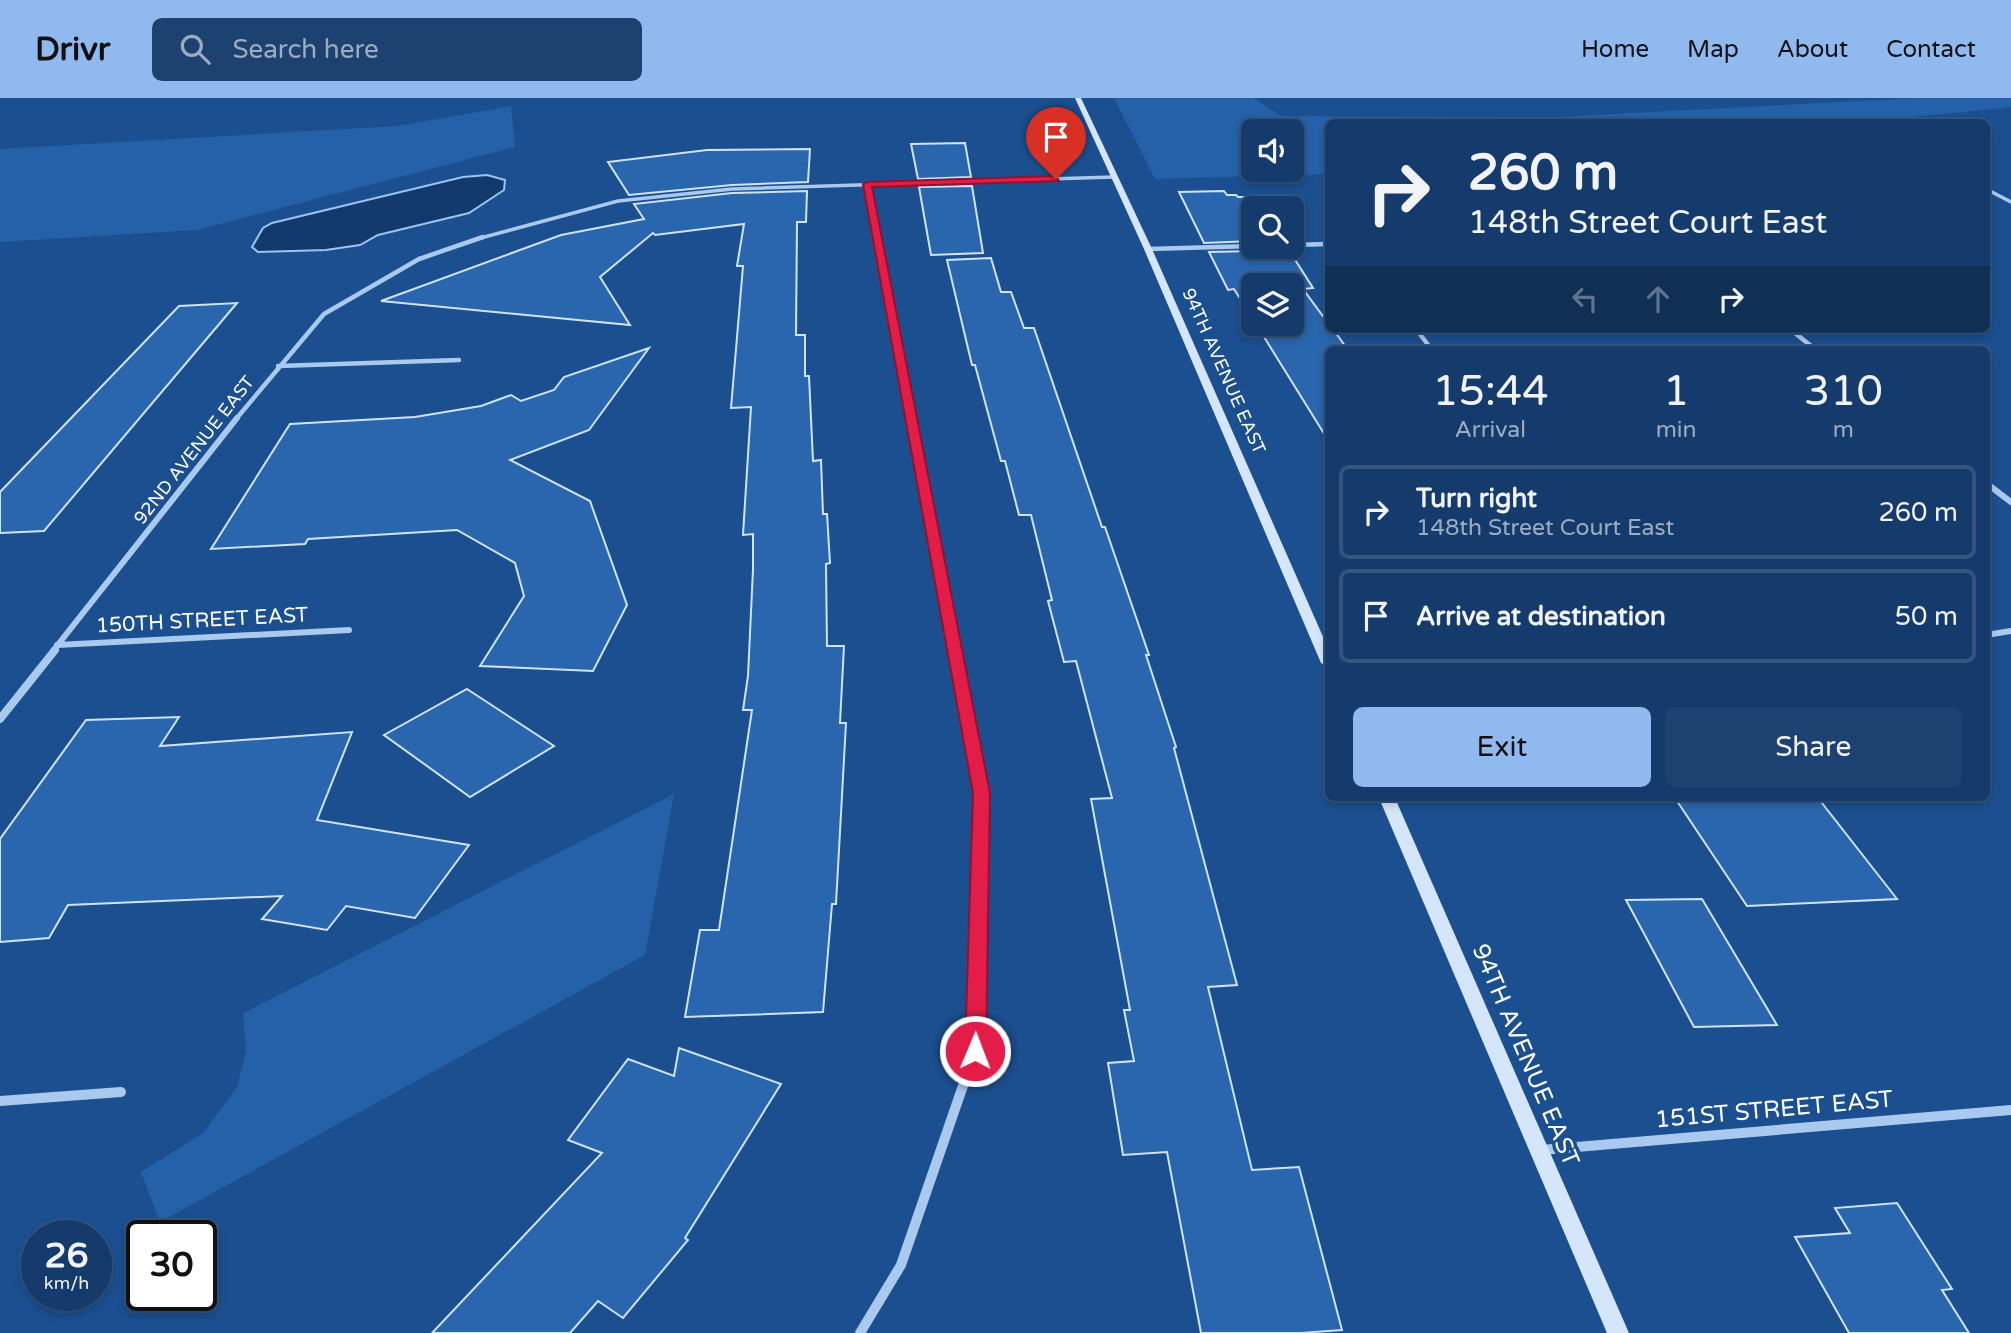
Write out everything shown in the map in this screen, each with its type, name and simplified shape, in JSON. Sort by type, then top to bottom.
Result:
[{"type":"main road","name":"94TH AVENUE EAST","points":[[1078,98],[1148,248],[1325,656]]},
{"type":"main road","name":"94TH AVENUE EAST","points":[[1388,801],[1618,1333]]},
{"type":"street","name":"92ND AVENUE EAST","points":[[0,719],[278,366],[324,314],[419,259],[450,246],[618,201],[732,189],[1114,177]]},
{"type":"street","points":[[860,1333],[901,1265],[975,1051],[981,793],[867,184]]},
{"type":"street","points":[[1990,191],[2011,202]]},
{"type":"street","points":[[1304,245],[1325,244]]},
{"type":"street","points":[[1148,248],[1241,246]]},
{"type":"street","points":[[1795,333],[1811,346]]},
{"type":"street","points":[[278,366],[458,360]]},
{"type":"street","points":[[1990,486],[2011,502]]},
{"type":"street","name":"150TH STREET EAST","points":[[57,645],[349,630]]},
{"type":"street","points":[[1990,634],[2011,631]]},
{"type":"street","points":[[0,1101],[121,1092]]},
{"type":"street","name":"151ST STREET EAST","points":[[1541,1150],[2011,1110]]},
{"type":"shaded area","points":[[1114,98],[1254,98],[1281,116],[1556,117],[1917,98],[2011,98],[2011,107],[1896,119],[1325,119],[1325,174],[1304,175],[1304,119],[1241,119],[1241,177],[1155,179]]},
{"type":"shaded area","points":[[511,106],[515,147],[197,230],[0,242],[0,149],[397,126]]},
{"type":"shaded area","points":[[487,175],[505,180],[504,190],[469,213],[378,235],[360,245],[326,250],[258,252],[252,247],[263,228],[272,223],[463,177]]},
{"type":"shaded area","points":[[674,794],[645,955],[164,1220],[159,1220],[141,1172],[203,1133],[237,1087],[246,1052],[243,1013]]},
{"type":"building","points":[[965,143],[971,177],[918,179],[911,144]]},
{"type":"building","points":[[810,149],[808,182],[732,185],[629,195],[608,162],[707,150]]},
{"type":"building","points":[[972,186],[983,253],[931,255],[919,187]]},
{"type":"building","points":[[807,191],[806,222],[797,222],[796,335],[805,335],[805,376],[809,376],[813,461],[821,460],[823,514],[827,514],[830,563],[826,564],[827,646],[844,646],[840,723],[846,723],[836,904],[832,904],[823,1012],[685,1017],[700,930],[719,930],[752,710],[743,710],[748,676],[753,569],[753,534],[743,535],[751,407],[731,408],[743,266],[737,266],[744,224],[655,235],[653,233],[600,277],[630,325],[381,301],[561,235],[644,219],[634,204],[732,193]]},
{"type":"building","points":[[1224,191],[1227,195],[1241,197],[1241,241],[1204,243],[1179,192]]},
{"type":"building","points":[[1241,251],[1241,259],[1295,259],[1303,273],[1241,273],[1241,300],[1234,289],[1228,290],[1209,252]]},
{"type":"building","points":[[991,258],[1001,292],[1011,292],[1024,328],[1034,328],[1149,655],[1146,655],[1176,747],[1174,748],[1237,985],[1208,987],[1252,1170],[1299,1167],[1342,1330],[1301,1333],[1201,1333],[1167,1152],[1123,1155],[1108,1063],[1134,1061],[1124,1010],[1130,1010],[1091,799],[1112,798],[1076,661],[1064,662],[1048,601],[1052,600],[1031,515],[1019,515],[1005,461],[1001,461],[975,365],[972,365],[947,260]]},
{"type":"building","points":[[1304,274],[1313,288],[1304,289]]},
{"type":"building","points":[[1304,290],[1325,319],[1325,333],[1336,333],[1345,346],[1325,346],[1325,435],[1263,336],[1304,336]]},
{"type":"building","points":[[237,303],[44,531],[0,533],[0,492],[179,306]]},
{"type":"building","points":[[649,348],[589,430],[510,460],[590,501],[627,605],[593,671],[480,666],[524,596],[515,563],[457,530],[308,539],[305,544],[211,549],[290,424],[415,417],[481,406],[511,395],[521,401],[554,390],[564,377]]},
{"type":"building","points":[[467,689],[554,746],[470,797],[384,735]]},
{"type":"building","points":[[179,717],[160,746],[352,732],[317,820],[469,845],[415,918],[346,906],[327,930],[262,919],[282,896],[68,905],[49,938],[0,942],[0,839],[86,720]]},
{"type":"building","points":[[1677,801],[1820,801],[1897,899],[1747,906]]},
{"type":"building","points":[[1702,899],[1777,1025],[1694,1027],[1626,900]]},
{"type":"building","points":[[679,1048],[781,1084],[685,1238],[688,1240],[623,1318],[598,1301],[570,1333],[432,1333],[602,1153],[568,1140],[628,1059],[674,1076]]},
{"type":"building","points":[[1897,1203],[1952,1289],[1942,1290],[1969,1333],[1849,1333],[1795,1237],[1850,1233],[1835,1208]]},
{"type":"route","points":[[975,1051],[981,793],[867,184],[1056,179]]}]
